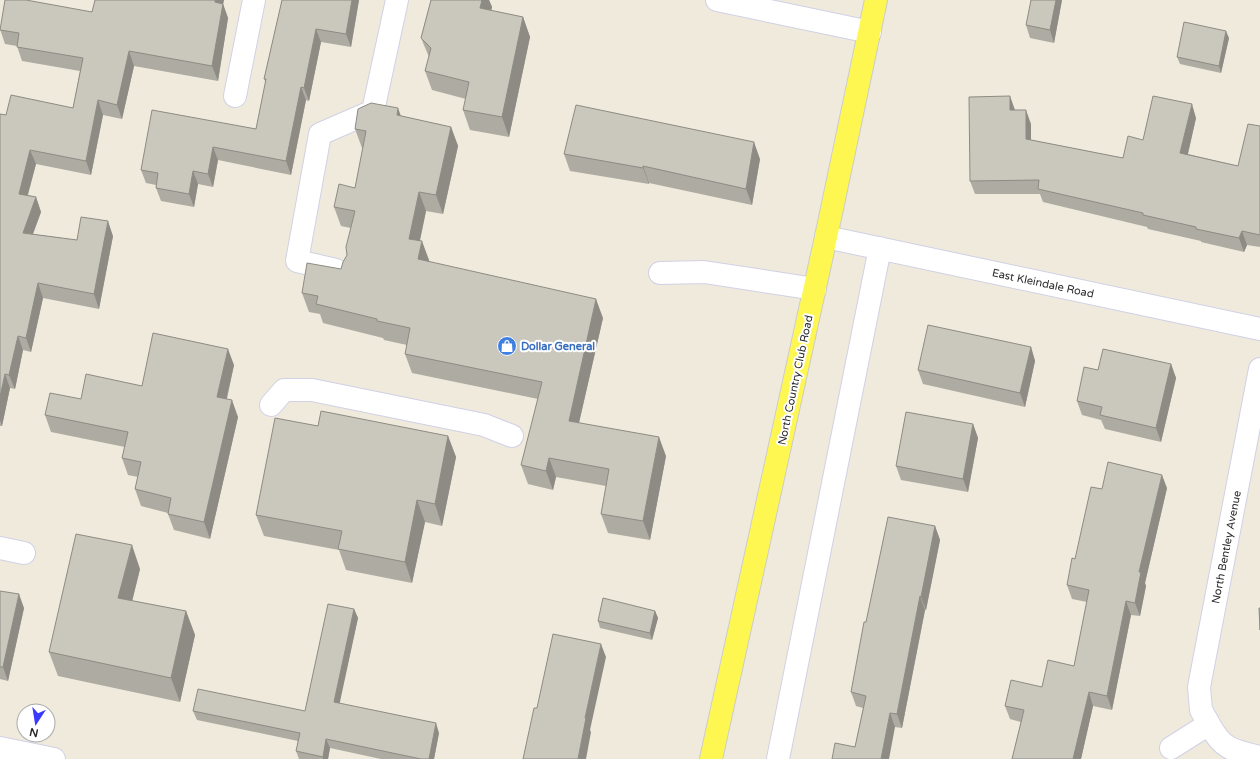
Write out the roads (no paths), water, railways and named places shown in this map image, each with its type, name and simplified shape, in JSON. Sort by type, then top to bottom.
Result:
[{"type":"main road","name":"North Country Club Road","points":[[712,759],[815,289],[876,0]]},
{"type":"street","points":[[235,96],[254,0]]},
{"type":"street","points":[[342,271],[297,261],[320,134],[373,111],[397,0]]},
{"type":"street","points":[[717,0],[870,32]]},
{"type":"street","name":"East Kleindale Road","points":[[826,237],[1260,329]]},
{"type":"street","points":[[778,759],[880,248]]},
{"type":"street","points":[[660,273],[704,272],[815,289]]},
{"type":"street","name":"North Bentley Avenue","points":[[1260,369],[1199,687],[1201,710],[1216,737],[1227,747],[1260,757]]},
{"type":"street","points":[[271,405],[284,390],[312,390],[484,425],[512,436]]},
{"type":"street","points":[[0,548],[24,553]]},
{"type":"street","points":[[1171,748],[1209,724]]},
{"type":"street","points":[[0,748],[54,759]]},
{"type":"place","name":"Dollar General","points":[[507,346]]}]
